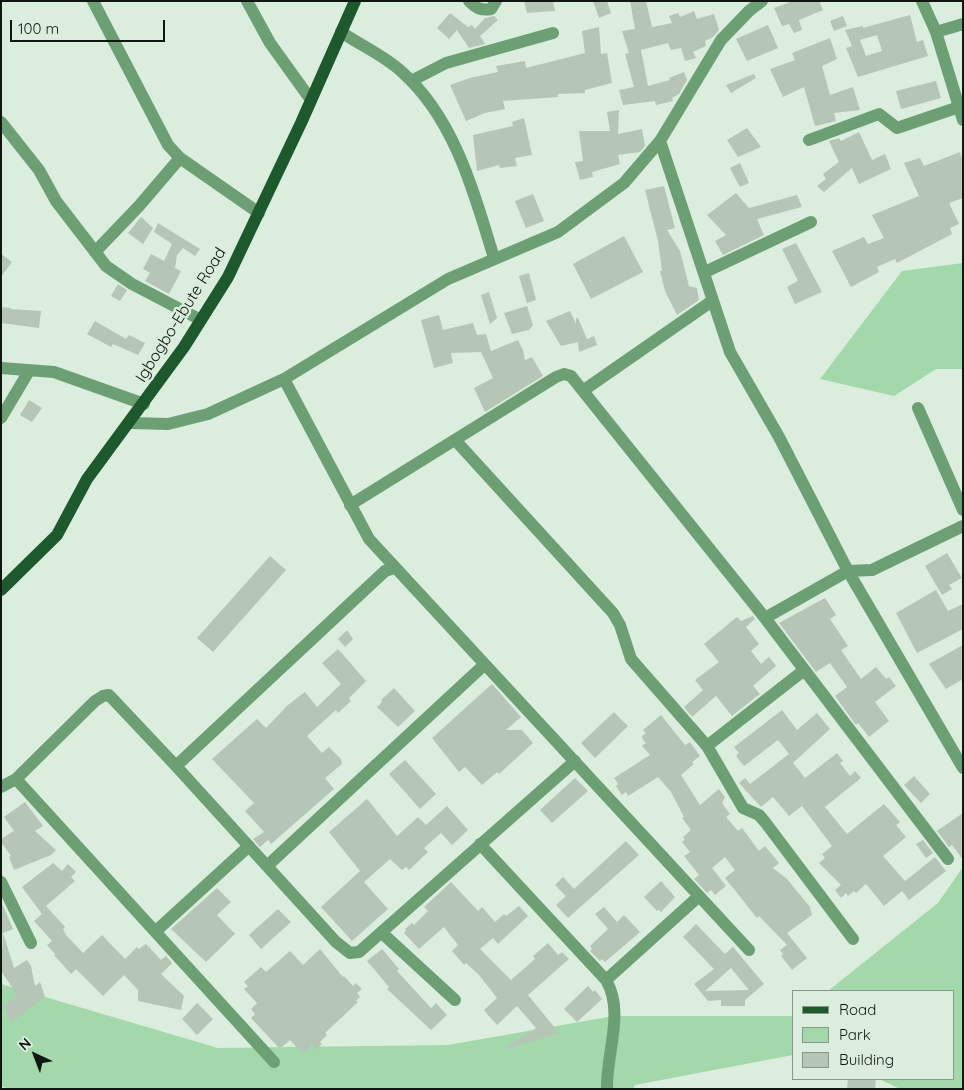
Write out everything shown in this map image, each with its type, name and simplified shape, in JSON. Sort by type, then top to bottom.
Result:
[{"type":"main road","name":"Igbogbo-Ebute Road","points":[[1,590],[57,535],[87,479],[144,404],[228,277],[355,1]]},
{"type":"street","points":[[93,1],[168,145],[180,158],[259,213]]},
{"type":"street","points":[[247,1],[270,43],[311,100]]},
{"type":"street","points":[[469,1],[476,8],[483,10],[491,9],[496,1]]},
{"type":"street","points":[[130,423],[168,424],[208,414],[284,379],[448,279],[558,232],[624,183],[660,141],[721,40],[749,11],[762,1]]},
{"type":"street","points":[[808,140],[879,114],[897,128],[961,114],[936,32],[922,1]]},
{"type":"street","points":[[936,32],[963,24]]},
{"type":"street","points":[[341,32],[400,70],[429,102],[465,164],[494,258]]},
{"type":"street","points":[[411,81],[446,63],[554,33]]},
{"type":"street","points":[[1,122],[39,170],[56,200],[95,252],[114,273],[201,320]]},
{"type":"street","points":[[660,141],[730,352],[779,437],[848,571],[963,768]]},
{"type":"street","points":[[95,252],[139,206],[180,158]]},
{"type":"street","points":[[705,272],[811,222]]},
{"type":"street","points":[[584,390],[712,301]]},
{"type":"street","points":[[1,368],[54,372],[144,404]]},
{"type":"street","points":[[1,418],[29,371]]},
{"type":"street","points":[[350,505],[564,374],[571,376],[765,618],[803,671],[948,859]]},
{"type":"street","points":[[284,379],[350,505],[370,539],[394,568],[402,574],[749,950]]},
{"type":"street","points":[[918,408],[963,510]]},
{"type":"street","points":[[456,441],[613,613],[620,625],[631,659],[706,746],[736,800],[743,808],[759,815],[765,822],[853,939]]},
{"type":"street","points":[[765,618],[848,571],[872,570],[963,526]]},
{"type":"street","points":[[176,766],[385,571],[394,568]]},
{"type":"street","points":[[267,866],[484,664]]},
{"type":"street","points":[[706,746],[803,671]]},
{"type":"street","points":[[1,787],[16,779],[103,696],[109,696],[115,700],[176,766],[336,942],[350,952],[359,952],[574,761]]},
{"type":"street","points":[[16,779],[156,930],[274,1062]]},
{"type":"street","points":[[480,844],[606,980],[614,993],[616,1006],[606,1072],[607,1089]]},
{"type":"street","points":[[156,930],[249,846]]},
{"type":"street","points":[[1,882],[4,897],[31,943]]},
{"type":"street","points":[[606,980],[698,896]]},
{"type":"street","points":[[382,933],[455,1000]]},
{"type":"green space","points":[[963,263],[963,369],[936,369],[894,396],[820,379],[902,271]]},
{"type":"green space","points":[[963,867],[963,1089],[900,1089],[881,1080],[954,1080],[954,990],[829,990],[938,903]]},
{"type":"green space","points":[[1,984],[218,1048],[448,1045],[614,1016],[792,1016],[792,1055],[635,1085],[633,1089],[9,1089],[1,1086]]},
{"type":"building","points":[[524,1],[553,1],[555,11],[527,13]]},
{"type":"building","points":[[593,1],[607,1],[611,13],[599,18]]},
{"type":"building","points":[[630,1],[646,1],[652,27],[672,23],[669,16],[678,13],[680,17],[694,11],[697,19],[714,14],[719,30],[713,37],[705,41],[706,46],[693,52],[696,58],[685,61],[681,48],[671,50],[668,43],[641,50],[648,86],[670,80],[669,78],[684,72],[687,80],[679,94],[672,98],[673,101],[656,105],[655,101],[623,105],[619,90],[634,87],[625,54],[629,53],[622,31],[635,29]]},
{"type":"building","points":[[793,1],[819,1],[823,10],[799,20],[802,30],[794,33],[789,24],[782,26],[774,8]]},
{"type":"building","points":[[450,13],[468,27],[472,25],[475,29],[485,18],[494,16],[498,20],[480,36],[485,44],[469,48],[457,30],[449,39],[437,28]]},
{"type":"building","points":[[910,15],[917,42],[923,40],[928,56],[858,77],[846,48],[852,46],[845,30],[863,26],[863,28]],"holes":[[[877,35],[882,51],[866,56],[860,40]]]},
{"type":"building","points":[[843,16],[847,26],[834,31],[830,21]]},
{"type":"building","points":[[768,25],[778,48],[747,61],[736,39]]},
{"type":"building","points":[[599,27],[601,54],[607,53],[612,83],[585,90],[585,93],[558,94],[558,97],[503,101],[505,109],[485,113],[466,121],[450,85],[470,78],[498,72],[496,66],[525,61],[526,68],[585,53],[582,31]]},
{"type":"building","points":[[830,38],[837,59],[822,66],[830,95],[853,87],[860,110],[834,113],[836,121],[815,126],[804,87],[783,97],[770,69],[795,60],[792,53]]},
{"type":"building","points":[[754,74],[756,78],[731,93],[726,85]]},
{"type":"building","points":[[936,81],[941,98],[901,109],[896,91]]},
{"type":"building","points":[[619,110],[618,134],[642,129],[645,146],[640,152],[618,155],[620,164],[592,172],[593,177],[580,180],[575,162],[583,161],[579,131],[610,131],[607,112]]},
{"type":"building","points":[[524,118],[532,155],[515,158],[517,166],[500,168],[499,165],[477,171],[473,135],[513,126],[512,122]]},
{"type":"building","points":[[747,128],[761,147],[738,157],[727,140]]},
{"type":"building","points":[[859,132],[872,160],[885,154],[891,169],[859,184],[852,168],[824,192],[817,186],[826,179],[823,174],[839,162],[829,141],[839,138],[841,141]]},
{"type":"building","points":[[960,152],[963,162],[963,198],[949,203],[959,224],[950,228],[952,234],[897,263],[895,259],[877,267],[879,272],[851,287],[832,251],[864,237],[868,244],[884,238],[872,215],[919,196],[904,163],[920,158],[924,166]]},
{"type":"building","points":[[740,163],[749,183],[740,187],[730,168]]},
{"type":"building","points":[[664,186],[675,228],[667,230],[680,251],[689,286],[697,288],[699,300],[677,315],[665,291],[660,271],[662,271],[658,241],[645,190]]},
{"type":"building","points":[[736,193],[749,208],[797,195],[802,207],[757,219],[764,235],[723,255],[715,241],[726,235],[707,215]]},
{"type":"building","points":[[533,194],[544,221],[526,228],[515,201]]},
{"type":"building","points":[[141,217],[153,228],[143,244],[128,233]]},
{"type":"building","points":[[158,223],[200,249],[195,256],[183,248],[177,255],[175,268],[181,271],[169,294],[145,281],[150,273],[143,269],[151,254],[164,261],[172,244],[154,232]]},
{"type":"building","points":[[624,236],[643,272],[591,299],[573,264]]},
{"type":"building","points":[[796,243],[822,292],[795,304],[787,287],[798,281],[782,249]]},
{"type":"building","points":[[1,254],[12,262],[1,277]]},
{"type":"building","points":[[529,273],[536,300],[527,303],[519,276]]},
{"type":"building","points":[[118,284],[127,290],[120,301],[111,296]]},
{"type":"building","points":[[489,292],[497,318],[490,324],[481,295]]},
{"type":"building","points":[[527,306],[533,325],[529,330],[512,334],[504,313]]},
{"type":"building","points":[[1,307],[41,311],[39,328],[1,323]]},
{"type":"building","points":[[570,311],[576,324],[576,318],[578,318],[587,339],[594,336],[597,345],[579,352],[578,342],[561,346],[546,321]]},
{"type":"building","points":[[439,315],[443,330],[473,323],[477,335],[486,334],[491,351],[518,340],[525,360],[532,357],[543,376],[485,412],[474,388],[493,378],[481,352],[451,353],[453,363],[434,368],[421,320]]},
{"type":"building","points":[[95,321],[126,339],[129,335],[145,343],[138,355],[113,344],[111,347],[87,334]]},
{"type":"building","points":[[29,400],[42,408],[32,422],[20,415]]},
{"type":"building","points":[[947,553],[962,578],[949,585],[952,589],[942,595],[925,566]]},
{"type":"building","points":[[270,556],[286,570],[213,652],[197,638]]},
{"type":"building","points":[[936,590],[948,611],[963,604],[963,629],[917,653],[896,613]]},
{"type":"building","points":[[825,598],[836,615],[830,619],[848,646],[841,650],[861,679],[876,667],[886,679],[889,677],[896,686],[875,702],[889,721],[869,737],[858,723],[856,725],[835,696],[847,687],[830,663],[816,672],[779,623]]},
{"type":"building","points":[[753,616],[755,619],[746,627],[759,644],[751,651],[761,664],[769,657],[776,666],[753,686],[760,694],[732,716],[716,696],[692,717],[684,707],[703,690],[695,680],[719,662],[704,644],[737,617],[741,621]]},
{"type":"building","points":[[347,630],[353,639],[345,647],[338,639]]},
{"type":"building","points":[[963,645],[963,679],[946,689],[929,664]]},
{"type":"building","points":[[338,649],[366,681],[349,698],[351,701],[338,713],[336,710],[307,736],[322,753],[329,747],[341,759],[342,764],[325,778],[334,789],[271,844],[268,840],[260,847],[253,839],[264,832],[245,811],[254,803],[212,759],[257,719],[266,728],[288,705],[305,692],[317,707],[341,684],[322,663]]},
{"type":"building","points":[[492,684],[521,717],[506,730],[522,730],[533,743],[499,774],[497,772],[482,785],[465,767],[459,772],[432,738]]},
{"type":"building","points":[[394,688],[415,711],[398,727],[377,707],[382,702],[381,700]]},
{"type":"building","points":[[782,710],[797,730],[817,713],[830,729],[793,763],[805,778],[837,753],[843,761],[840,763],[850,776],[855,771],[861,778],[825,807],[847,834],[884,804],[900,822],[896,825],[906,837],[883,856],[905,881],[935,857],[946,871],[909,900],[902,891],[884,906],[866,884],[856,893],[854,891],[848,896],[846,893],[841,898],[835,890],[841,885],[819,863],[825,858],[822,854],[832,846],[802,806],[789,816],[773,797],[761,807],[739,783],[745,778],[750,784],[789,754],[778,740],[744,766],[736,756],[739,753],[734,747]]},
{"type":"building","points":[[614,712],[628,726],[595,758],[581,743]]},
{"type":"building","points":[[661,715],[685,745],[690,742],[700,756],[681,775],[700,805],[719,789],[725,797],[722,803],[730,814],[726,817],[738,831],[742,828],[759,851],[765,846],[779,863],[773,868],[787,879],[810,907],[812,915],[787,933],[807,958],[792,970],[781,956],[783,954],[780,950],[787,945],[759,916],[757,918],[725,878],[735,870],[725,857],[712,868],[726,886],[715,895],[711,890],[707,893],[694,879],[699,875],[684,856],[690,852],[682,842],[685,840],[683,837],[691,830],[682,818],[684,817],[671,792],[658,777],[628,796],[626,792],[622,795],[616,786],[618,784],[614,778],[650,755],[642,746],[646,743],[642,736],[646,733],[643,730]]},
{"type":"building","points":[[405,760],[436,794],[420,809],[389,774]]},
{"type":"building","points":[[914,776],[930,794],[921,803],[904,785]]},
{"type":"building","points":[[575,778],[588,791],[552,823],[540,810]]},
{"type":"building","points":[[367,799],[397,836],[418,817],[426,825],[447,806],[468,830],[452,845],[441,833],[424,848],[428,852],[409,870],[406,867],[402,870],[390,859],[364,882],[388,909],[352,941],[321,907],[360,871],[329,832]]},
{"type":"building","points":[[25,802],[43,826],[35,831],[56,850],[51,855],[14,870],[9,857],[11,856],[1,842],[1,839],[14,831],[4,817]]},
{"type":"building","points":[[963,813],[963,860],[952,845],[949,847],[937,831]]},
{"type":"building","points":[[923,840],[933,853],[926,858],[916,844]]},
{"type":"building","points":[[626,841],[639,855],[568,918],[556,905],[566,896],[555,885],[563,877],[574,889]]},
{"type":"building","points":[[53,863],[62,871],[68,864],[76,872],[71,877],[75,881],[46,906],[65,927],[63,929],[66,935],[83,953],[102,935],[125,959],[137,947],[139,949],[146,944],[161,960],[166,956],[172,963],[161,974],[184,996],[181,1010],[138,1001],[138,990],[124,975],[103,996],[76,969],[71,974],[54,955],[47,945],[52,941],[34,921],[42,914],[22,887]]},
{"type":"building","points":[[661,881],[675,897],[661,912],[657,911],[644,897]]},
{"type":"building","points":[[451,882],[478,911],[482,907],[495,922],[504,914],[506,916],[519,906],[528,916],[498,944],[493,938],[480,949],[511,980],[535,959],[533,956],[548,943],[558,955],[562,952],[569,959],[528,995],[559,1033],[507,1049],[505,1047],[536,1028],[517,1006],[497,1025],[484,1010],[497,998],[479,975],[466,963],[464,965],[452,951],[458,945],[444,927],[419,949],[404,933],[405,929],[412,923],[414,925],[428,911],[424,907]]},
{"type":"building","points":[[217,888],[231,902],[217,915],[235,934],[206,962],[171,929]]},
{"type":"building","points":[[1,901],[13,929],[1,934]]},
{"type":"building","points":[[604,907],[617,922],[624,915],[640,932],[605,962],[602,959],[600,961],[590,951],[592,949],[590,946],[608,929],[595,914]]},
{"type":"building","points":[[278,909],[291,922],[261,949],[249,935]]},
{"type":"building","points":[[696,924],[725,954],[733,947],[764,984],[745,1000],[745,1006],[721,1006],[721,1000],[708,1001],[694,984],[714,969],[683,937]],"holes":[[[731,968],[749,990],[705,991]]]},
{"type":"building","points":[[3,933],[14,968],[27,960],[31,966],[35,986],[40,982],[45,997],[12,1022],[2,1006],[18,996],[1,971]]},
{"type":"building","points":[[320,949],[343,977],[353,986],[356,983],[362,989],[357,993],[360,997],[356,1001],[358,1002],[325,1033],[327,1035],[320,1042],[322,1044],[315,1050],[312,1046],[303,1054],[290,1040],[280,1049],[251,1018],[255,1014],[251,1009],[257,1003],[244,989],[248,986],[244,982],[261,967],[266,972],[290,951],[303,965]]},
{"type":"building","points":[[382,949],[399,969],[397,971],[431,1008],[436,1003],[447,1015],[431,1030],[387,989],[389,987],[367,961]]},
{"type":"building","points":[[588,986],[593,992],[595,990],[602,999],[577,1022],[564,1009]]},
{"type":"building","points":[[197,1003],[213,1019],[197,1035],[182,1019]]},
{"type":"building","points":[[848,1080],[876,1080],[875,1089],[847,1089]]}]
